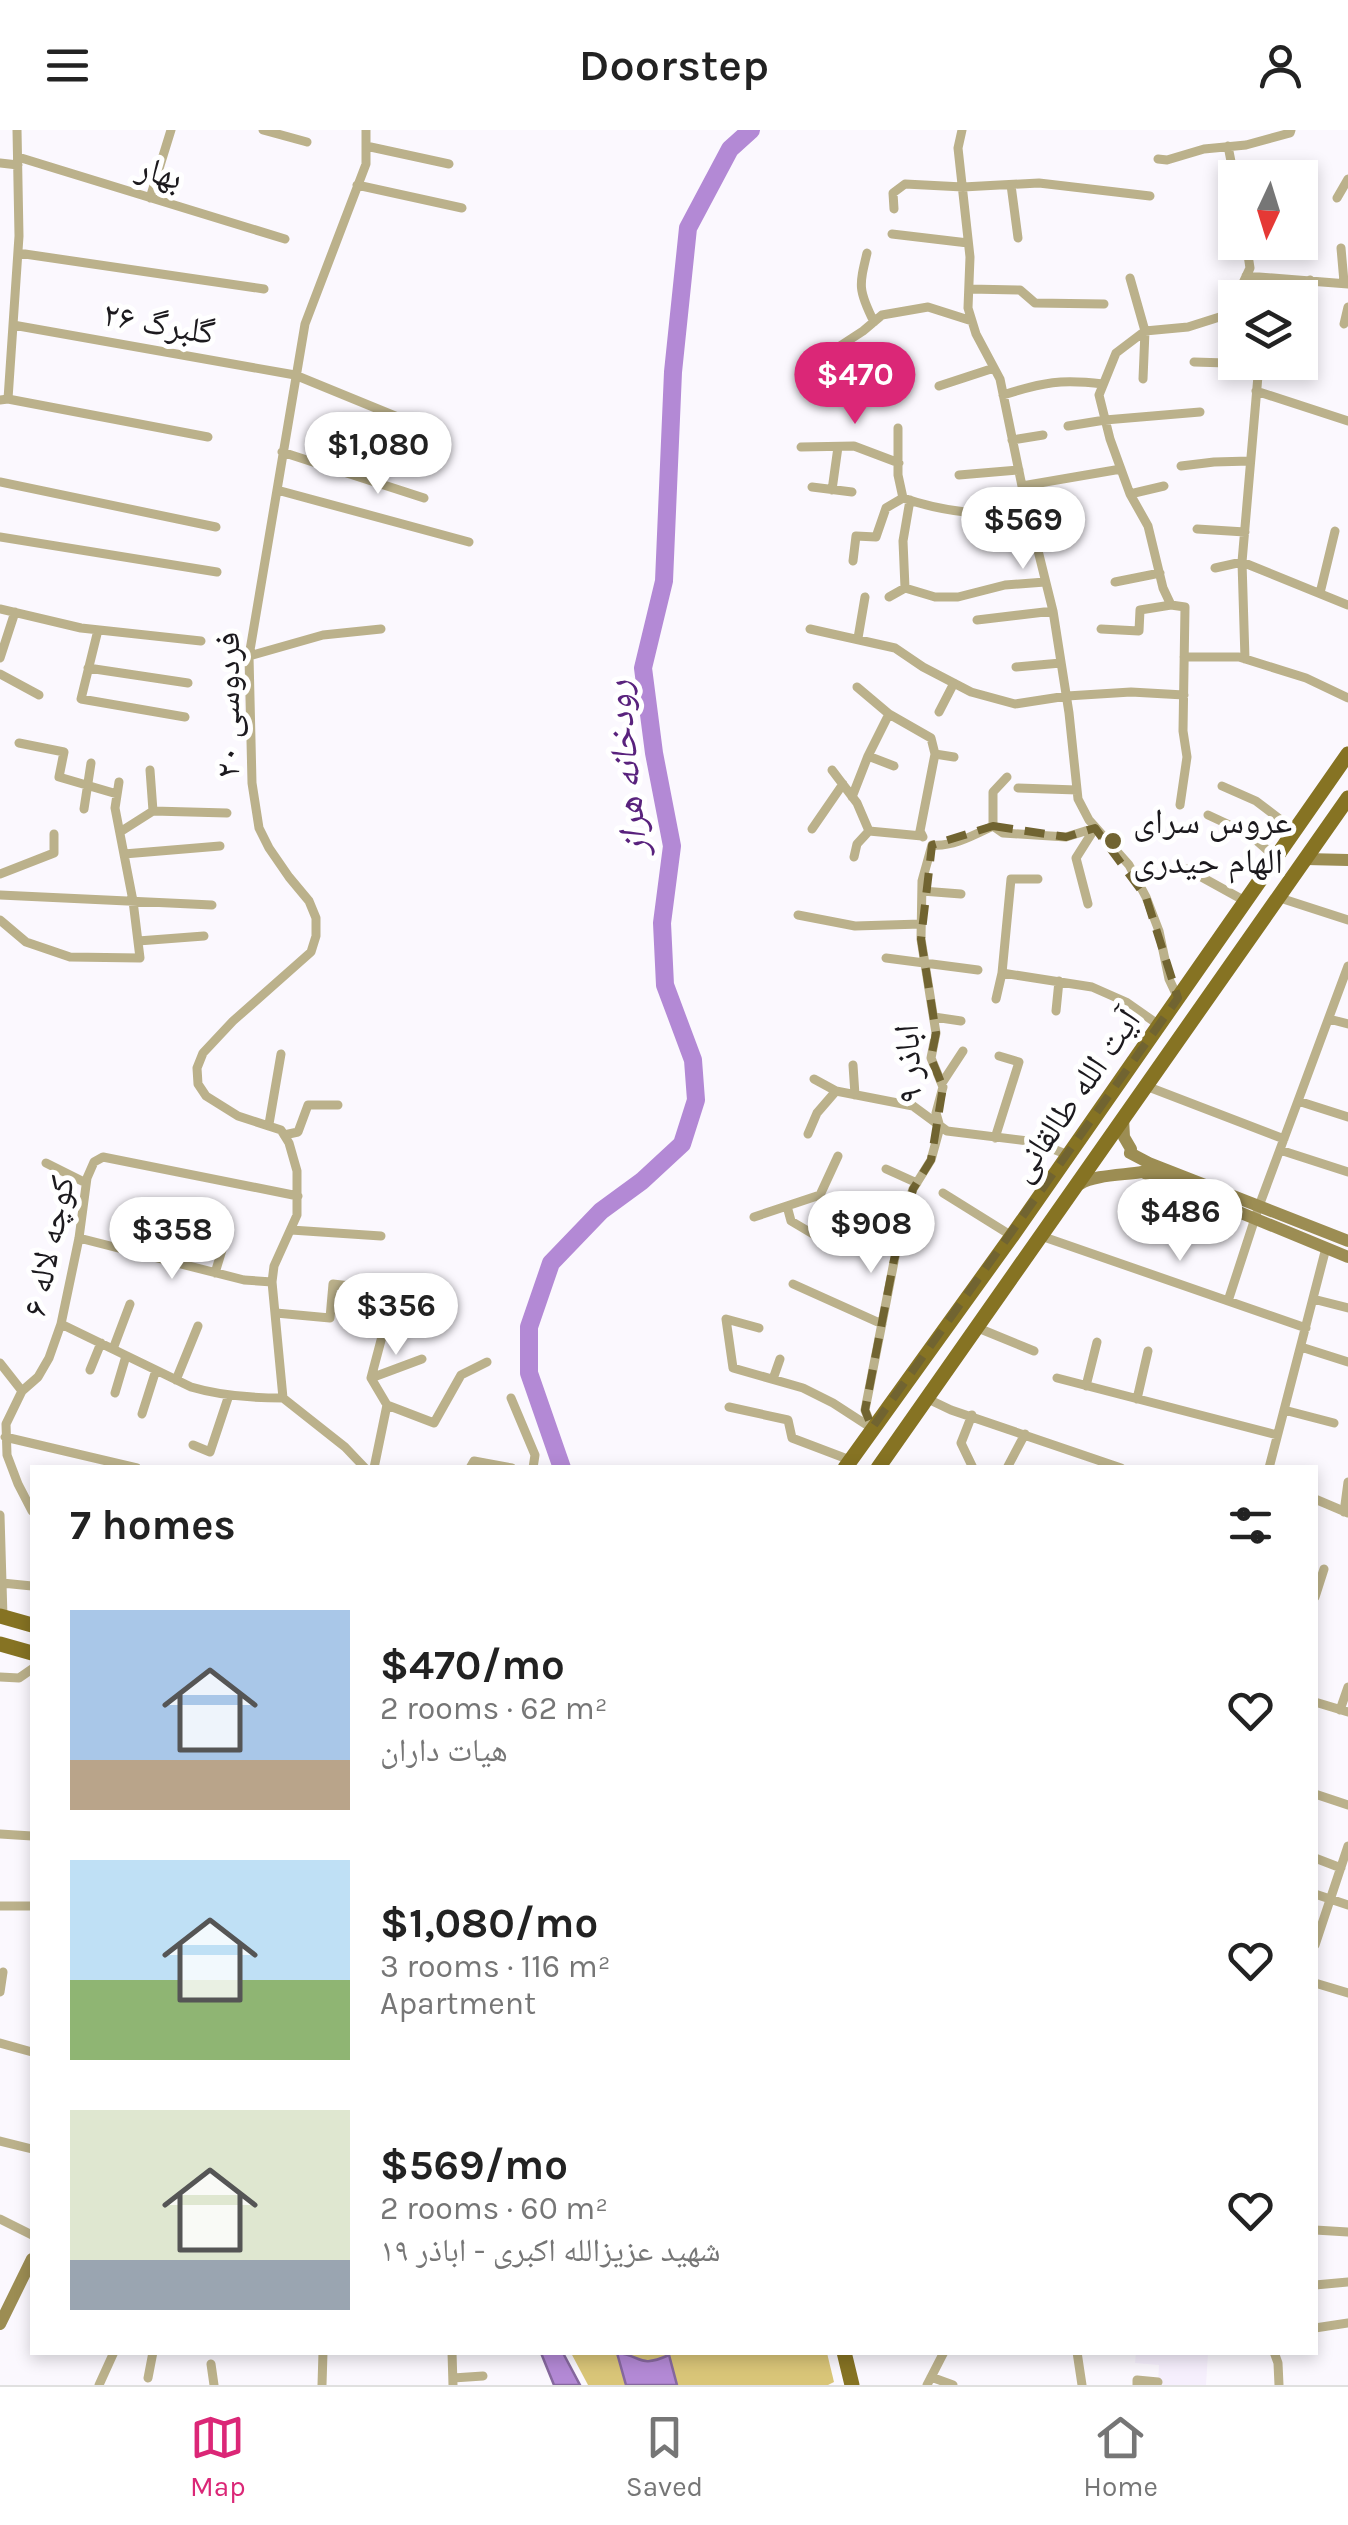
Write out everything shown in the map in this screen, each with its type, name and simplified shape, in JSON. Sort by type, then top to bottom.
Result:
[{"type":"main road","name":"آیت الله طالقانی","points":[[848,1464],[1348,754]]},
{"type":"main road","name":"آیت الله طالقانی","points":[[880,1465],[1348,798]]},
{"type":"main road","points":[[1306,859],[1348,860]]},
{"type":"main road","points":[[1245,901],[1248,916],[1264,915]]},
{"type":"main road","points":[[1214,946],[1229,944],[1234,959]]},
{"type":"main road","points":[[1123,1116],[1130,1153],[1146,1167],[1257,1212],[1348,1241]]},
{"type":"main road","points":[[1074,1188],[1089,1178],[1112,1178],[1146,1167]]},
{"type":"main road","points":[[1257,1212],[1348,1257]]},
{"type":"main road","points":[[1,1617],[30,1624]]},
{"type":"main road","points":[[0,1644],[30,1652]]},
{"type":"main road","points":[[0,2324],[30,2264]]},
{"type":"main road","points":[[849,2355],[855,2385]]},
{"type":"street","points":[[18,130],[18,253],[4,400],[208,438]]},
{"type":"street","points":[[150,198],[172,130]]},
{"type":"street","points":[[264,130],[307,142]]},
{"type":"street","name":"فردوسی ۲۰","points":[[269,1124],[238,1116],[217,1105],[198,1084],[197,1068],[203,1053],[233,1021],[311,952],[316,936],[316,918],[309,902],[268,848],[258,828],[252,783],[249,656],[307,312],[366,164],[366,130]]},
{"type":"street","points":[[962,130],[958,148],[968,243],[968,308],[976,334],[1000,380],[1053,612],[1078,799],[1095,828],[1128,865],[1146,897],[1178,998]]},
{"type":"street","points":[[1158,160],[1204,148],[1246,145],[1291,130]]},
{"type":"street","points":[[366,146],[449,164]]},
{"type":"street","points":[[1228,146],[1231,160]]},
{"type":"street","name":"بهار","points":[[0,163],[18,161],[285,239]]},
{"type":"street","points":[[1337,198],[1348,179]]},
{"type":"street","points":[[894,209],[893,194],[905,184],[963,187],[1039,183],[1150,196]]},
{"type":"street","points":[[357,185],[462,208]]},
{"type":"street","points":[[1011,185],[1018,238]]},
{"type":"street","points":[[892,234],[968,243]]},
{"type":"street","points":[[1318,281],[1346,283],[1341,248]]},
{"type":"street","points":[[18,253],[264,288]]},
{"type":"street","points":[[867,253],[860,284],[874,322]]},
{"type":"street","points":[[1244,280],[1249,260]]},
{"type":"street","points":[[1246,276],[1310,280]]},
{"type":"street","points":[[1130,278],[1145,331],[1143,378]]},
{"type":"street","points":[[969,290],[1020,290],[1034,302],[1104,304]]},
{"type":"street","points":[[1344,324],[1348,307]]},
{"type":"street","points":[[812,364],[882,315],[928,308],[972,321]]},
{"type":"street","points":[[1171,605],[1148,526],[1130,494],[1099,395],[1116,353],[1145,331],[1188,327],[1218,317]]},
{"type":"street","name":"گلبرگ ۲۶","points":[[13,325],[296,376],[439,434]]},
{"type":"street","points":[[845,343],[860,368]]},
{"type":"street","points":[[1194,362],[1260,364],[1242,562],[1245,659]]},
{"type":"street","points":[[939,386],[994,368]]},
{"type":"street","points":[[1003,395],[1065,379],[1104,384]]},
{"type":"street","points":[[1256,391],[1348,421]]},
{"type":"street","points":[[1068,426],[1200,412]]},
{"type":"street","points":[[898,428],[906,499],[905,588]]},
{"type":"street","points":[[1012,440],[1042,435]]},
{"type":"street","points":[[801,447],[854,446],[899,463]]},
{"type":"street","points":[[832,490],[838,447]]},
{"type":"street","points":[[282,452],[424,498]]},
{"type":"street","points":[[1181,466],[1250,462]]},
{"type":"street","points":[[1022,486],[1121,468]]},
{"type":"street","points":[[960,475],[1018,470]]},
{"type":"street","points":[[0,482],[216,526]]},
{"type":"street","points":[[1130,494],[1164,486]]},
{"type":"street","points":[[812,488],[852,492]]},
{"type":"street","points":[[277,490],[469,542]]},
{"type":"street","points":[[853,561],[856,536],[876,537],[886,508],[906,499],[976,515],[1029,514]]},
{"type":"street","points":[[1197,529],[1245,532]]},
{"type":"street","points":[[1320,593],[1335,531]]},
{"type":"street","points":[[0,537],[217,572]]},
{"type":"street","points":[[1215,568],[1242,562],[1348,605]]},
{"type":"street","points":[[1115,582],[1160,572]]},
{"type":"street","points":[[889,597],[905,588],[935,597],[958,597],[1005,585],[1046,582]]},
{"type":"street","points":[[858,638],[865,597]]},
{"type":"street","points":[[1101,629],[1139,631],[1140,610],[1185,607],[1183,731],[1187,756],[1180,804]]},
{"type":"street","points":[[0,608],[80,628],[201,642]]},
{"type":"street","points":[[0,658],[16,612]]},
{"type":"street","points":[[977,620],[1053,612]]},
{"type":"street","points":[[249,656],[323,636],[381,629]]},
{"type":"street","points":[[810,629],[895,648],[923,668],[971,692],[1016,704],[1131,692],[1184,695]]},
{"type":"street","points":[[98,630],[81,699],[185,717]]},
{"type":"street","points":[[1184,657],[1238,657],[1306,678],[1348,698]]},
{"type":"street","points":[[1016,666],[1061,663]]},
{"type":"street","points":[[88,668],[188,684]]},
{"type":"street","points":[[0,674],[39,695]]},
{"type":"street","points":[[939,712],[954,684]]},
{"type":"street","points":[[857,687],[890,714],[930,738],[935,754],[920,831],[925,843],[938,847],[993,826]]},
{"type":"street","points":[[852,797],[890,714]]},
{"type":"street","points":[[19,743],[64,752],[58,778],[117,794]]},
{"type":"street","points":[[935,754],[954,758]]},
{"type":"street","points":[[868,756],[894,766]]},
{"type":"street","points":[[84,809],[90,763]]},
{"type":"street","points":[[150,770],[152,811]]},
{"type":"street","points":[[832,770],[858,803],[869,831]]},
{"type":"street","points":[[993,826],[992,792],[1008,778]]},
{"type":"street","points":[[0,920],[26,942],[70,956],[140,958],[134,901],[115,808],[119,782]]},
{"type":"street","points":[[812,829],[843,784]]},
{"type":"street","points":[[1222,786],[1256,800],[1294,830]]},
{"type":"street","points":[[1018,788],[1077,790]]},
{"type":"street","points":[[120,832],[152,811],[227,814]]},
{"type":"street","points":[[1208,814],[1249,834],[1275,858]]},
{"type":"street","points":[[993,826],[1002,833],[1066,838],[1095,828]]},
{"type":"street","points":[[1088,904],[1076,858],[1095,828]]},
{"type":"street","points":[[869,831],[922,836]]},
{"type":"street","points":[[854,856],[857,844],[869,831]]},
{"type":"street","points":[[0,874],[54,853],[54,834]]},
{"type":"street","name":"اباذر ۹","points":[[872,1428],[865,1410],[901,1226],[917,1182],[931,1160],[940,1128],[936,1113],[943,1087],[931,1058],[936,1033],[921,939],[922,891],[932,845]]},
{"type":"street","points":[[124,854],[220,846]]},
{"type":"street","points":[[1187,870],[1245,901]]},
{"type":"street","points":[[996,999],[1011,878],[1038,879]]},
{"type":"street","points":[[922,891],[961,894]]},
{"type":"street","points":[[0,896],[212,905]]},
{"type":"street","points":[[1277,896],[1348,920]]},
{"type":"street","points":[[798,915],[855,926],[921,924]]},
{"type":"street","points":[[138,941],[204,936]]},
{"type":"street","points":[[886,958],[978,970]]},
{"type":"street","points":[[1228,1301],[1348,966]]},
{"type":"street","points":[[1002,973],[1092,988],[1126,1002],[1158,1026]]},
{"type":"street","points":[[1056,1010],[1059,980]]},
{"type":"street","points":[[934,1017],[961,1020]]},
{"type":"street","points":[[1328,1019],[1348,1024]]},
{"type":"street","points":[[942,1084],[962,1050]]},
{"type":"street","points":[[280,1054],[269,1124],[281,1130],[289,1143],[298,1196],[297,1215],[274,1266],[272,1282],[283,1398]]},
{"type":"street","points":[[994,1138],[1019,1062],[999,1056]]},
{"type":"street","points":[[853,1065],[856,1095]]},
{"type":"street","points":[[814,1079],[836,1091],[913,1106],[946,1131],[1036,1142],[1068,1155]]},
{"type":"street","points":[[1146,1086],[1284,1138]]},
{"type":"street","points":[[808,1134],[817,1114],[836,1091]]},
{"type":"street","points":[[1298,1101],[1348,1117]]},
{"type":"street","points":[[284,1135],[298,1132],[308,1105],[338,1104]]},
{"type":"street","points":[[1280,1150],[1348,1172]]},
{"type":"street","points":[[754,1216],[820,1195],[838,1156]]},
{"type":"street","name":"کوچه لاله ۶","points":[[4,1444],[6,1424],[22,1391],[38,1377],[49,1358],[62,1324],[86,1182],[94,1162],[102,1157],[298,1196]]},
{"type":"street","points":[[46,1164],[86,1182]]},
{"type":"street","points":[[886,1170],[917,1182]]},
{"type":"street","points":[[943,1192],[1012,1236]]},
{"type":"street","points":[[820,1195],[828,1207],[901,1226]]},
{"type":"street","points":[[787,1206],[791,1221],[823,1240]]},
{"type":"street","points":[[141,1254],[149,1220]]},
{"type":"street","points":[[291,1230],[381,1236]]},
{"type":"street","points":[[1041,1236],[1306,1328]]},
{"type":"street","points":[[79,1238],[244,1280],[272,1282]]},
{"type":"street","points":[[215,1273],[225,1240]]},
{"type":"street","points":[[1269,1465],[1326,1248]]},
{"type":"street","points":[[276,1313],[330,1318],[333,1284],[367,1288]]},
{"type":"street","points":[[793,1284],[882,1324]]},
{"type":"street","points":[[1313,1299],[1348,1308]]},
{"type":"street","points":[[113,1349],[130,1304]]},
{"type":"street","points":[[423,1319],[388,1314],[370,1378],[387,1405],[434,1424],[461,1375],[487,1362]]},
{"type":"street","points":[[759,1328],[726,1318],[734,1368],[802,1388],[833,1402],[872,1428]]},
{"type":"street","points":[[62,1324],[201,1390],[229,1396],[283,1398],[362,1465]]},
{"type":"street","points":[[176,1380],[198,1326]]},
{"type":"street","points":[[978,1328],[1034,1351]]},
{"type":"street","points":[[1086,1386],[1097,1342]]},
{"type":"street","points":[[90,1370],[100,1343]]},
{"type":"street","points":[[1300,1347],[1348,1362]]},
{"type":"street","points":[[1137,1399],[1148,1351]]},
{"type":"street","points":[[115,1393],[126,1356]]},
{"type":"street","points":[[370,1378],[422,1359]]},
{"type":"street","points":[[774,1380],[780,1359]]},
{"type":"street","points":[[0,1363],[22,1391]]},
{"type":"street","points":[[142,1414],[156,1370]]},
{"type":"street","points":[[1057,1378],[1277,1435]]},
{"type":"street","points":[[193,1445],[210,1452],[229,1396]]},
{"type":"street","points":[[510,1398],[536,1455],[534,1465]]},
{"type":"street","points":[[928,1400],[1111,1465]]},
{"type":"street","points":[[375,1465],[387,1405]]},
{"type":"street","points":[[729,1407],[788,1420],[792,1438],[848,1464]]},
{"type":"street","points":[[1284,1410],[1334,1422]]},
{"type":"street","points":[[972,1415],[961,1443],[972,1465]]},
{"type":"street","points":[[1009,1465],[1025,1434]]},
{"type":"street","points":[[30,1507],[4,1444],[120,1465]]},
{"type":"street","points":[[472,1465],[474,1461],[496,1465]]},
{"type":"street","points":[[1318,1500],[1346,1512],[1348,1482]]},
{"type":"street","points":[[18,1484],[30,1487]]},
{"type":"street","points":[[0,1516],[1,1617]]},
{"type":"street","points":[[1318,1588],[1324,1569]]},
{"type":"street","points":[[2,1583],[30,1586]]},
{"type":"street","points":[[0,1677],[19,1678],[30,1670]]},
{"type":"street","points":[[1318,1703],[1344,1711],[1348,1687]]},
{"type":"street","points":[[1318,1795],[1348,1805]]},
{"type":"street","points":[[0,1834],[30,1836]]},
{"type":"street","points":[[1318,1935],[1348,1846]]},
{"type":"street","points":[[1318,1859],[1341,1868]]},
{"type":"street","points":[[1318,1895],[1348,1905]]},
{"type":"street","points":[[0,1906],[30,1906]]},
{"type":"street","points":[[0,1992],[3,1972]]},
{"type":"street","points":[[1318,1984],[1348,1993]]},
{"type":"street","points":[[0,2043],[30,2051]]},
{"type":"street","points":[[0,2141],[30,2148]]},
{"type":"street","points":[[0,2219],[30,2234]]},
{"type":"street","points":[[1318,2230],[1348,2232]]},
{"type":"street","points":[[1318,2285],[1348,2282]]},
{"type":"street","points":[[1318,2328],[1348,2323]]},
{"type":"street","points":[[99,2385],[113,2355]]},
{"type":"street","points":[[148,2378],[152,2355]]},
{"type":"street","points":[[322,2355],[322,2385]]},
{"type":"street","points":[[452,2355],[452,2381],[482,2376]]},
{"type":"street","points":[[942,2355],[929,2381],[953,2385]]},
{"type":"street","points":[[1077,2355],[1082,2385]]},
{"type":"street","points":[[1275,2355],[1278,2385]]},
{"type":"street","points":[[212,2364],[214,2385]]},
{"type":"street","points":[[1138,2385],[1137,2380],[1158,2382]]},
{"type":"highlighted area","points":[[993,826],[1066,837],[1095,828],[1146,897],[1178,998],[872,1428],[865,1410],[894,1260],[913,1189],[931,1160],[943,1087],[931,1058],[936,1033],[921,939],[932,845]]},
{"type":"shaded area","points":[[542,2355],[564,2355],[580,2385],[554,2385]]},
{"type":"shaded area","points":[[572,2355],[827,2355],[834,2382],[828,2385],[588,2385]]},
{"type":"shaded area","points":[[618,2355],[646,2361],[669,2355],[677,2385],[626,2385]]},
{"type":"shaded area","points":[[1136,2355],[1208,2355],[1206,2385],[1158,2385],[1159,2365],[1135,2363]]},
{"type":"waterway","name":"رودخانه هراز","points":[[561,1465],[529,1373],[529,1327],[551,1263],[601,1211],[642,1181],[682,1144],[696,1100],[693,1060],[665,985],[662,923],[672,846],[643,668],[664,581],[673,372],[688,228],[730,149],[751,130]]},
{"type":"place","name":"عروس سرای الهام حیدری","points":[[1113,841]]}]
